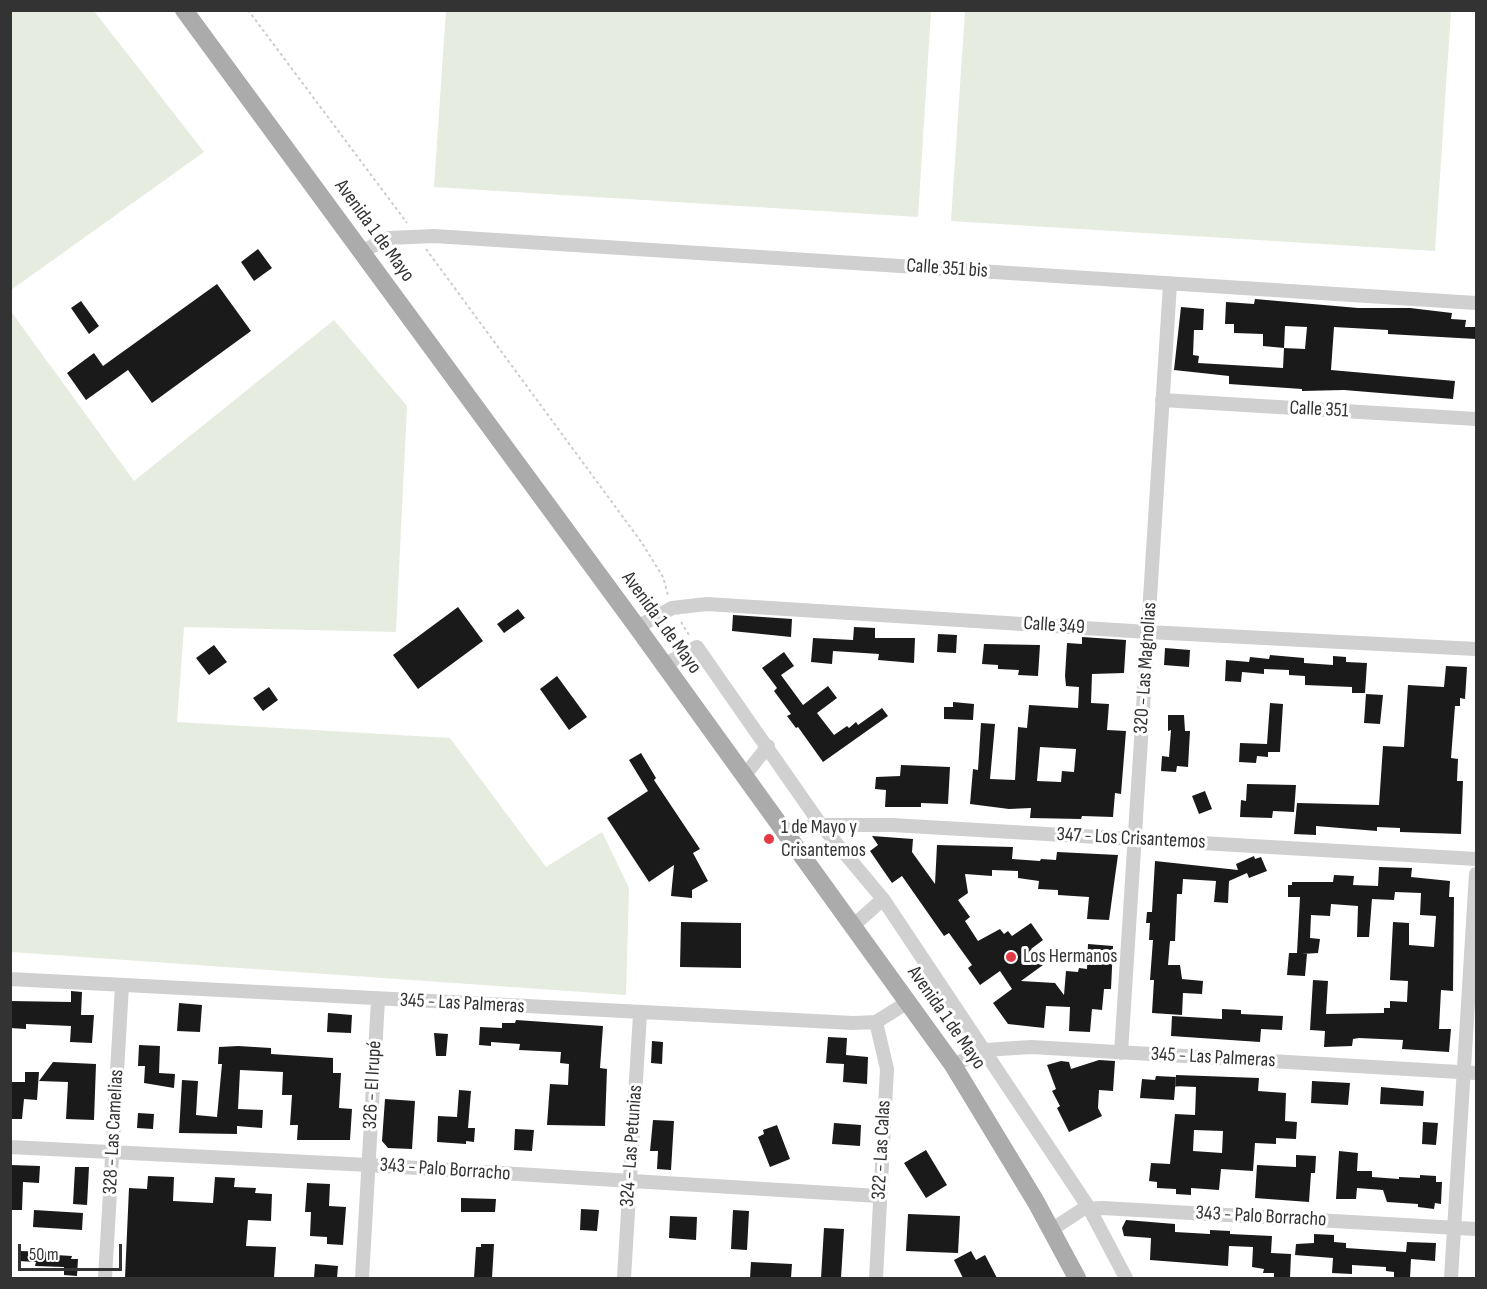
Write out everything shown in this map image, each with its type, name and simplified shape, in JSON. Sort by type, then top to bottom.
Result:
[{"type":"main road","name":"Avenida 1 de Mayo","points":[[184,10],[786,831],[953,1065],[1077,1278]]},
{"type":"street","name":"Calle 351 bis","points":[[361,252],[389,238],[434,236],[1476,303]]},
{"type":"street","name":"320 - Las Magnolias","points":[[1121,1053],[1170,284]]},
{"type":"street","name":"Calle 351","points":[[1162,400],[1476,419]]},
{"type":"street","name":"Calle 349","points":[[637,627],[672,608],[707,604],[1148,632],[1476,649]]},
{"type":"street","points":[[664,665],[697,647],[821,825],[883,899],[1089,1208],[1125,1278]]},
{"type":"street","points":[[745,775],[768,746]]},
{"type":"street","name":"347 - Los Crisantemos","points":[[786,831],[821,825],[892,825],[1476,859]]},
{"type":"street","points":[[1451,1278],[1470,1073],[1476,874]]},
{"type":"street","points":[[854,925],[883,899]]},
{"type":"street","name":"345 - Las Palmeras","points":[[10,978],[640,1014],[876,1022]]},
{"type":"street","name":"328 - Las Camelias","points":[[105,1278],[122,986]]},
{"type":"street","name":"326 - El Irupé","points":[[362,1278],[378,1000]]},
{"type":"street","points":[[876,1022],[908,1002]]},
{"type":"street","name":"324 - Las Petunias","points":[[624,1278],[640,1014]]},
{"type":"street","name":"322 - Las Calas","points":[[876,1022],[887,1070],[876,1278]]},
{"type":"street","name":"345 - Las Palmeras","points":[[953,1065],[985,1050],[1031,1047],[1470,1073]]},
{"type":"street","name":"343 - Palo Borracho","points":[[10,1147],[369,1165],[879,1196]]},
{"type":"street","points":[[1051,1230],[1083,1209],[1089,1208]]},
{"type":"street","name":"343 - Palo Borracho","points":[[1089,1208],[1476,1229]]},
{"type":"path","points":[[248,10],[642,543],[663,577],[672,608],[697,647]]},
{"type":"shaded area","points":[[11,10],[94,11],[204,152],[11,290]]},
{"type":"shaded area","points":[[446,10],[931,11],[918,217],[434,187]]},
{"type":"shaded area","points":[[965,11],[1451,11],[1435,251],[951,221]]},
{"type":"shaded area","points":[[10,310],[134,481],[334,320],[407,406],[396,632],[184,627],[177,722],[450,738],[546,867],[602,832],[629,888],[626,995],[11,952]]},
{"type":"building","points":[[258,249],[272,268],[254,281],[241,262]]},
{"type":"building","points":[[217,284],[251,331],[152,403],[128,370],[86,400],[67,373],[94,353],[103,366]]},
{"type":"building","points":[[1255,299],[1358,308],[1410,308],[1452,313],[1451,319],[1466,320],[1465,327],[1476,327],[1476,339],[1388,334],[1388,330],[1334,327],[1331,370],[1455,381],[1453,399],[1344,390],[1302,391],[1302,389],[1229,384],[1229,376],[1174,370],[1181,307],[1204,309],[1203,330],[1194,330],[1193,355],[1199,356],[1198,363],[1283,368],[1284,348],[1263,346],[1263,334],[1234,333],[1234,324],[1225,324],[1226,302],[1254,304]],"holes":[[[1285,326],[1307,327],[1305,349],[1284,348]]]},
{"type":"building","points":[[81,301],[99,326],[89,334],[71,308]]},
{"type":"building","points":[[458,607],[483,641],[418,689],[393,655]]},
{"type":"building","points":[[518,609],[525,618],[504,633],[497,624]]},
{"type":"building","points":[[733,615],[792,619],[791,637],[732,631]]},
{"type":"building","points":[[854,627],[875,628],[875,638],[915,638],[914,663],[878,660],[879,654],[833,651],[832,664],[811,662],[813,638],[853,640]]},
{"type":"building","points":[[938,634],[957,635],[956,653],[937,652]]},
{"type":"building","points":[[1082,637],[1126,640],[1124,673],[1092,674],[1091,703],[1109,704],[1107,730],[1126,731],[1121,794],[1115,793],[1113,817],[1030,818],[1031,808],[1009,809],[970,804],[973,769],[978,770],[981,723],[995,724],[990,779],[1015,780],[1018,727],[1027,728],[1029,705],[1078,708],[1079,687],[1066,686],[1067,643],[1082,644]],"holes":[[[1040,747],[1076,749],[1074,772],[1062,771],[1061,782],[1037,781]]]},
{"type":"building","points":[[984,644],[1040,645],[1038,676],[1018,675],[1019,670],[998,669],[998,665],[982,664]]},
{"type":"building","points":[[214,645],[227,662],[209,675],[196,658]]},
{"type":"building","points":[[1165,648],[1190,650],[1189,667],[1164,665]]},
{"type":"building","points":[[784,652],[794,666],[781,675],[803,705],[828,686],[837,698],[817,713],[834,735],[856,722],[858,725],[882,708],[888,716],[823,762],[798,727],[796,728],[787,716],[791,714],[774,691],[777,688],[762,668]]},
{"type":"building","points":[[1270,655],[1304,658],[1304,663],[1333,665],[1333,656],[1346,657],[1346,662],[1367,663],[1365,693],[1352,693],[1352,687],[1305,685],[1305,676],[1289,675],[1289,670],[1264,669],[1264,674],[1242,672],[1241,682],[1225,681],[1226,660],[1249,662],[1250,657],[1269,659]]},
{"type":"building","points":[[1446,666],[1467,667],[1465,699],[1460,698],[1460,706],[1455,706],[1451,758],[1458,759],[1457,781],[1463,781],[1461,834],[1400,832],[1400,828],[1377,827],[1377,831],[1316,826],[1316,835],[1294,834],[1297,803],[1379,805],[1383,746],[1404,747],[1408,685],[1444,687]]},
{"type":"building","points":[[557,676],[587,717],[569,730],[540,689]]},
{"type":"building","points":[[269,687],[278,700],[263,711],[253,698]]},
{"type":"building","points":[[1366,694],[1383,695],[1380,724],[1364,723]]},
{"type":"building","points":[[953,702],[974,704],[973,720],[944,719],[944,707],[953,707]]},
{"type":"building","points":[[1270,703],[1283,704],[1280,752],[1268,752],[1268,757],[1257,756],[1256,763],[1239,762],[1240,743],[1267,744]]},
{"type":"building","points":[[1168,715],[1184,715],[1185,731],[1190,731],[1188,767],[1177,766],[1176,772],[1161,771],[1162,756],[1169,757],[1171,730],[1168,731]]},
{"type":"building","points":[[641,753],[656,778],[654,780],[700,849],[693,853],[708,881],[692,890],[692,898],[671,896],[674,865],[649,882],[607,818],[648,791],[629,760]]},
{"type":"building","points":[[901,765],[950,767],[948,804],[921,803],[921,807],[885,807],[886,790],[875,789],[876,777],[900,776]]},
{"type":"building","points":[[1247,784],[1296,785],[1294,812],[1273,811],[1272,818],[1240,817],[1241,800],[1246,801]]},
{"type":"building","points":[[1205,791],[1212,809],[1199,814],[1192,796]]},
{"type":"building","points":[[872,836],[913,839],[912,852],[935,884],[937,845],[1013,847],[1012,859],[1040,861],[1041,859],[1056,860],[1057,852],[1118,855],[1109,920],[1087,919],[1089,897],[1058,895],[1058,890],[1038,889],[1039,881],[1018,878],[1018,871],[992,870],[992,876],[965,874],[968,893],[958,900],[970,917],[965,921],[978,941],[1000,929],[1004,934],[1008,931],[1012,936],[1031,923],[1043,940],[1031,949],[1043,965],[1021,981],[1055,983],[1064,995],[1066,971],[1078,972],[1079,968],[1087,969],[1088,944],[1113,946],[1111,989],[1104,989],[1102,1010],[1092,1009],[1090,1032],[1069,1031],[1070,1007],[1046,1006],[1044,1028],[1008,1024],[993,1003],[1012,989],[1000,971],[980,985],[968,968],[972,965],[949,933],[944,936],[902,876],[892,883],[870,851],[878,845]]},
{"type":"building","points":[[1254,856],[1255,859],[1261,857],[1267,871],[1249,878],[1247,873],[1229,881],[1228,903],[1214,902],[1216,881],[1183,879],[1182,894],[1177,894],[1175,941],[1170,941],[1168,965],[1180,965],[1182,979],[1203,981],[1202,994],[1183,993],[1182,1015],[1152,1013],[1154,980],[1150,980],[1153,940],[1149,940],[1150,923],[1146,923],[1147,912],[1152,912],[1155,861],[1238,870],[1236,864]]},
{"type":"building","points":[[1379,867],[1412,868],[1411,877],[1450,881],[1449,897],[1454,897],[1453,991],[1441,990],[1439,1029],[1451,1029],[1449,1052],[1402,1049],[1403,1040],[1359,1038],[1353,1039],[1352,1046],[1324,1047],[1325,1031],[1310,1030],[1313,980],[1328,981],[1326,1014],[1384,1013],[1384,1008],[1390,1008],[1390,1001],[1407,1002],[1408,981],[1390,980],[1393,922],[1409,923],[1409,945],[1434,947],[1436,916],[1420,915],[1421,893],[1395,892],[1394,900],[1372,899],[1369,937],[1357,937],[1358,906],[1331,904],[1330,916],[1311,915],[1310,938],[1320,939],[1318,953],[1302,954],[1307,954],[1305,976],[1287,975],[1289,953],[1297,953],[1300,897],[1288,897],[1288,885],[1292,885],[1292,882],[1333,882],[1334,875],[1354,876],[1353,885],[1378,886]]},
{"type":"building","points":[[681,922],[741,923],[741,968],[680,967]]},
{"type":"building","points":[[71,991],[82,992],[81,1015],[94,1015],[92,1043],[70,1042],[71,1026],[26,1024],[26,1029],[10,1028],[10,1001],[71,1002]]},
{"type":"building","points":[[179,1003],[202,1005],[200,1032],[177,1031]]},
{"type":"building","points":[[1222,1009],[1241,1010],[1241,1014],[1283,1016],[1282,1030],[1261,1029],[1260,1042],[1171,1036],[1172,1016],[1222,1019]]},
{"type":"building","points":[[328,1013],[352,1015],[351,1033],[327,1032]]},
{"type":"building","points":[[516,1020],[603,1026],[600,1068],[607,1069],[605,1126],[547,1125],[550,1084],[568,1085],[569,1064],[560,1063],[561,1052],[519,1050],[520,1044],[491,1042],[491,1046],[479,1045],[480,1027],[502,1028],[502,1023],[515,1023]]},
{"type":"building","points":[[434,1033],[448,1034],[446,1056],[436,1056]]},
{"type":"building","points":[[828,1037],[847,1038],[846,1055],[868,1057],[867,1084],[843,1082],[844,1064],[826,1063]]},
{"type":"building","points":[[652,1041],[663,1042],[662,1064],[651,1063]]},
{"type":"building","points":[[139,1045],[160,1046],[159,1073],[175,1074],[174,1088],[144,1083],[145,1066],[138,1066]]},
{"type":"building","points":[[219,1047],[271,1048],[271,1054],[333,1058],[333,1073],[341,1073],[339,1108],[352,1109],[350,1140],[297,1140],[298,1125],[290,1125],[292,1095],[282,1095],[283,1072],[240,1070],[238,1109],[263,1110],[262,1128],[237,1126],[237,1134],[179,1133],[182,1080],[198,1081],[196,1115],[217,1117],[222,1064],[218,1064]]},
{"type":"building","points":[[1099,1060],[1115,1061],[1113,1091],[1099,1090],[1098,1108],[1102,1116],[1069,1132],[1057,1108],[1060,1106],[1052,1091],[1056,1089],[1047,1065],[1061,1061],[1069,1062],[1071,1069]]},
{"type":"building","points":[[53,1062],[96,1064],[94,1120],[66,1119],[68,1082],[39,1081]]},
{"type":"building","points":[[25,1072],[39,1072],[37,1100],[24,1099],[22,1119],[10,1119],[10,1082],[25,1082]]},
{"type":"building","points":[[1176,1075],[1259,1078],[1258,1091],[1286,1093],[1285,1121],[1297,1122],[1296,1139],[1276,1138],[1276,1144],[1255,1143],[1253,1171],[1221,1169],[1219,1190],[1191,1188],[1191,1195],[1176,1194],[1176,1189],[1157,1188],[1157,1182],[1149,1181],[1151,1163],[1170,1164],[1175,1114],[1195,1115],[1196,1087],[1175,1086]],"holes":[[[1194,1130],[1223,1131],[1222,1153],[1193,1151]]]},
{"type":"building","points":[[1156,1076],[1176,1077],[1174,1100],[1140,1098],[1142,1079],[1155,1080]]},
{"type":"building","points":[[1312,1081],[1350,1083],[1348,1105],[1311,1103]]},
{"type":"building","points":[[1381,1087],[1424,1091],[1423,1106],[1380,1104]]},
{"type":"building","points":[[459,1090],[471,1091],[468,1128],[475,1128],[474,1142],[466,1141],[466,1144],[437,1142],[438,1116],[457,1117]]},
{"type":"building","points":[[385,1099],[415,1101],[412,1149],[388,1148],[382,1141]]},
{"type":"building","points":[[138,1113],[154,1114],[153,1129],[137,1128]]},
{"type":"building","points":[[653,1120],[674,1121],[671,1170],[657,1169],[658,1151],[650,1151]]},
{"type":"building","points":[[1423,1122],[1438,1123],[1436,1145],[1422,1144]]},
{"type":"building","points":[[834,1123],[861,1125],[860,1146],[832,1144]]},
{"type":"building","points":[[777,1125],[790,1159],[770,1167],[758,1137],[764,1134],[763,1130]]},
{"type":"building","points":[[515,1129],[534,1130],[532,1151],[514,1150]]},
{"type":"building","points":[[926,1150],[947,1185],[926,1198],[904,1163]]},
{"type":"building","points":[[1339,1151],[1358,1153],[1357,1171],[1372,1171],[1372,1177],[1399,1179],[1399,1177],[1420,1178],[1420,1175],[1436,1176],[1436,1182],[1442,1182],[1441,1204],[1435,1203],[1434,1209],[1418,1207],[1418,1204],[1387,1202],[1383,1190],[1357,1188],[1356,1199],[1336,1199]]},
{"type":"building","points":[[1296,1155],[1316,1156],[1315,1173],[1311,1173],[1309,1202],[1255,1198],[1257,1165],[1296,1167]]},
{"type":"building","points":[[11,1165],[40,1166],[39,1183],[23,1182],[22,1210],[10,1210]]},
{"type":"building","points":[[75,1167],[89,1167],[87,1205],[73,1204]]},
{"type":"building","points":[[148,1176],[174,1177],[173,1201],[213,1203],[215,1177],[235,1178],[234,1187],[256,1188],[255,1193],[272,1194],[271,1221],[248,1220],[246,1246],[276,1247],[274,1278],[125,1278],[129,1188],[147,1189]]},
{"type":"building","points":[[307,1183],[330,1184],[329,1206],[346,1207],[343,1245],[327,1244],[327,1237],[310,1236],[311,1212],[305,1212]]},
{"type":"building","points":[[461,1198],[496,1199],[495,1212],[461,1212]]},
{"type":"building","points":[[581,1209],[599,1210],[597,1231],[580,1230]]},
{"type":"building","points":[[34,1210],[83,1213],[82,1230],[33,1227]]},
{"type":"building","points":[[733,1210],[749,1211],[747,1250],[731,1249]]},
{"type":"building","points":[[908,1214],[960,1216],[958,1253],[906,1251]]},
{"type":"building","points":[[670,1216],[697,1217],[696,1240],[669,1238]]},
{"type":"building","points":[[1126,1220],[1175,1224],[1175,1232],[1210,1234],[1210,1230],[1230,1231],[1230,1234],[1272,1236],[1271,1253],[1291,1254],[1290,1278],[1274,1278],[1274,1273],[1263,1273],[1264,1269],[1252,1267],[1253,1247],[1229,1246],[1228,1266],[1150,1260],[1151,1238],[1124,1236],[1122,1228]]},
{"type":"building","points":[[824,1228],[844,1229],[841,1278],[821,1278]]},
{"type":"building","points":[[1314,1234],[1334,1235],[1334,1242],[1346,1243],[1346,1248],[1406,1252],[1407,1242],[1436,1243],[1435,1261],[1411,1259],[1410,1278],[1394,1278],[1394,1272],[1386,1271],[1386,1267],[1352,1265],[1352,1274],[1332,1273],[1333,1258],[1295,1255],[1296,1244],[1314,1243]]},
{"type":"building","points":[[481,1244],[494,1244],[492,1278],[474,1278],[476,1247],[481,1247]]},
{"type":"building","points":[[19,1251],[55,1252],[55,1255],[72,1256],[71,1259],[78,1259],[77,1276],[64,1275],[64,1267],[35,1266],[36,1262],[18,1261]]},
{"type":"building","points":[[971,1251],[976,1260],[985,1255],[997,1278],[963,1278],[954,1260]]},
{"type":"building","points":[[751,1262],[792,1264],[791,1278],[750,1278]]},
{"type":"building","points":[[315,1264],[338,1266],[337,1278],[314,1278]]},
{"type":"place","name":"1 de Mayo y Crisantemos","points":[[769,839]]},
{"type":"place","name":"Los Hermanos","points":[[1011,957]]}]
